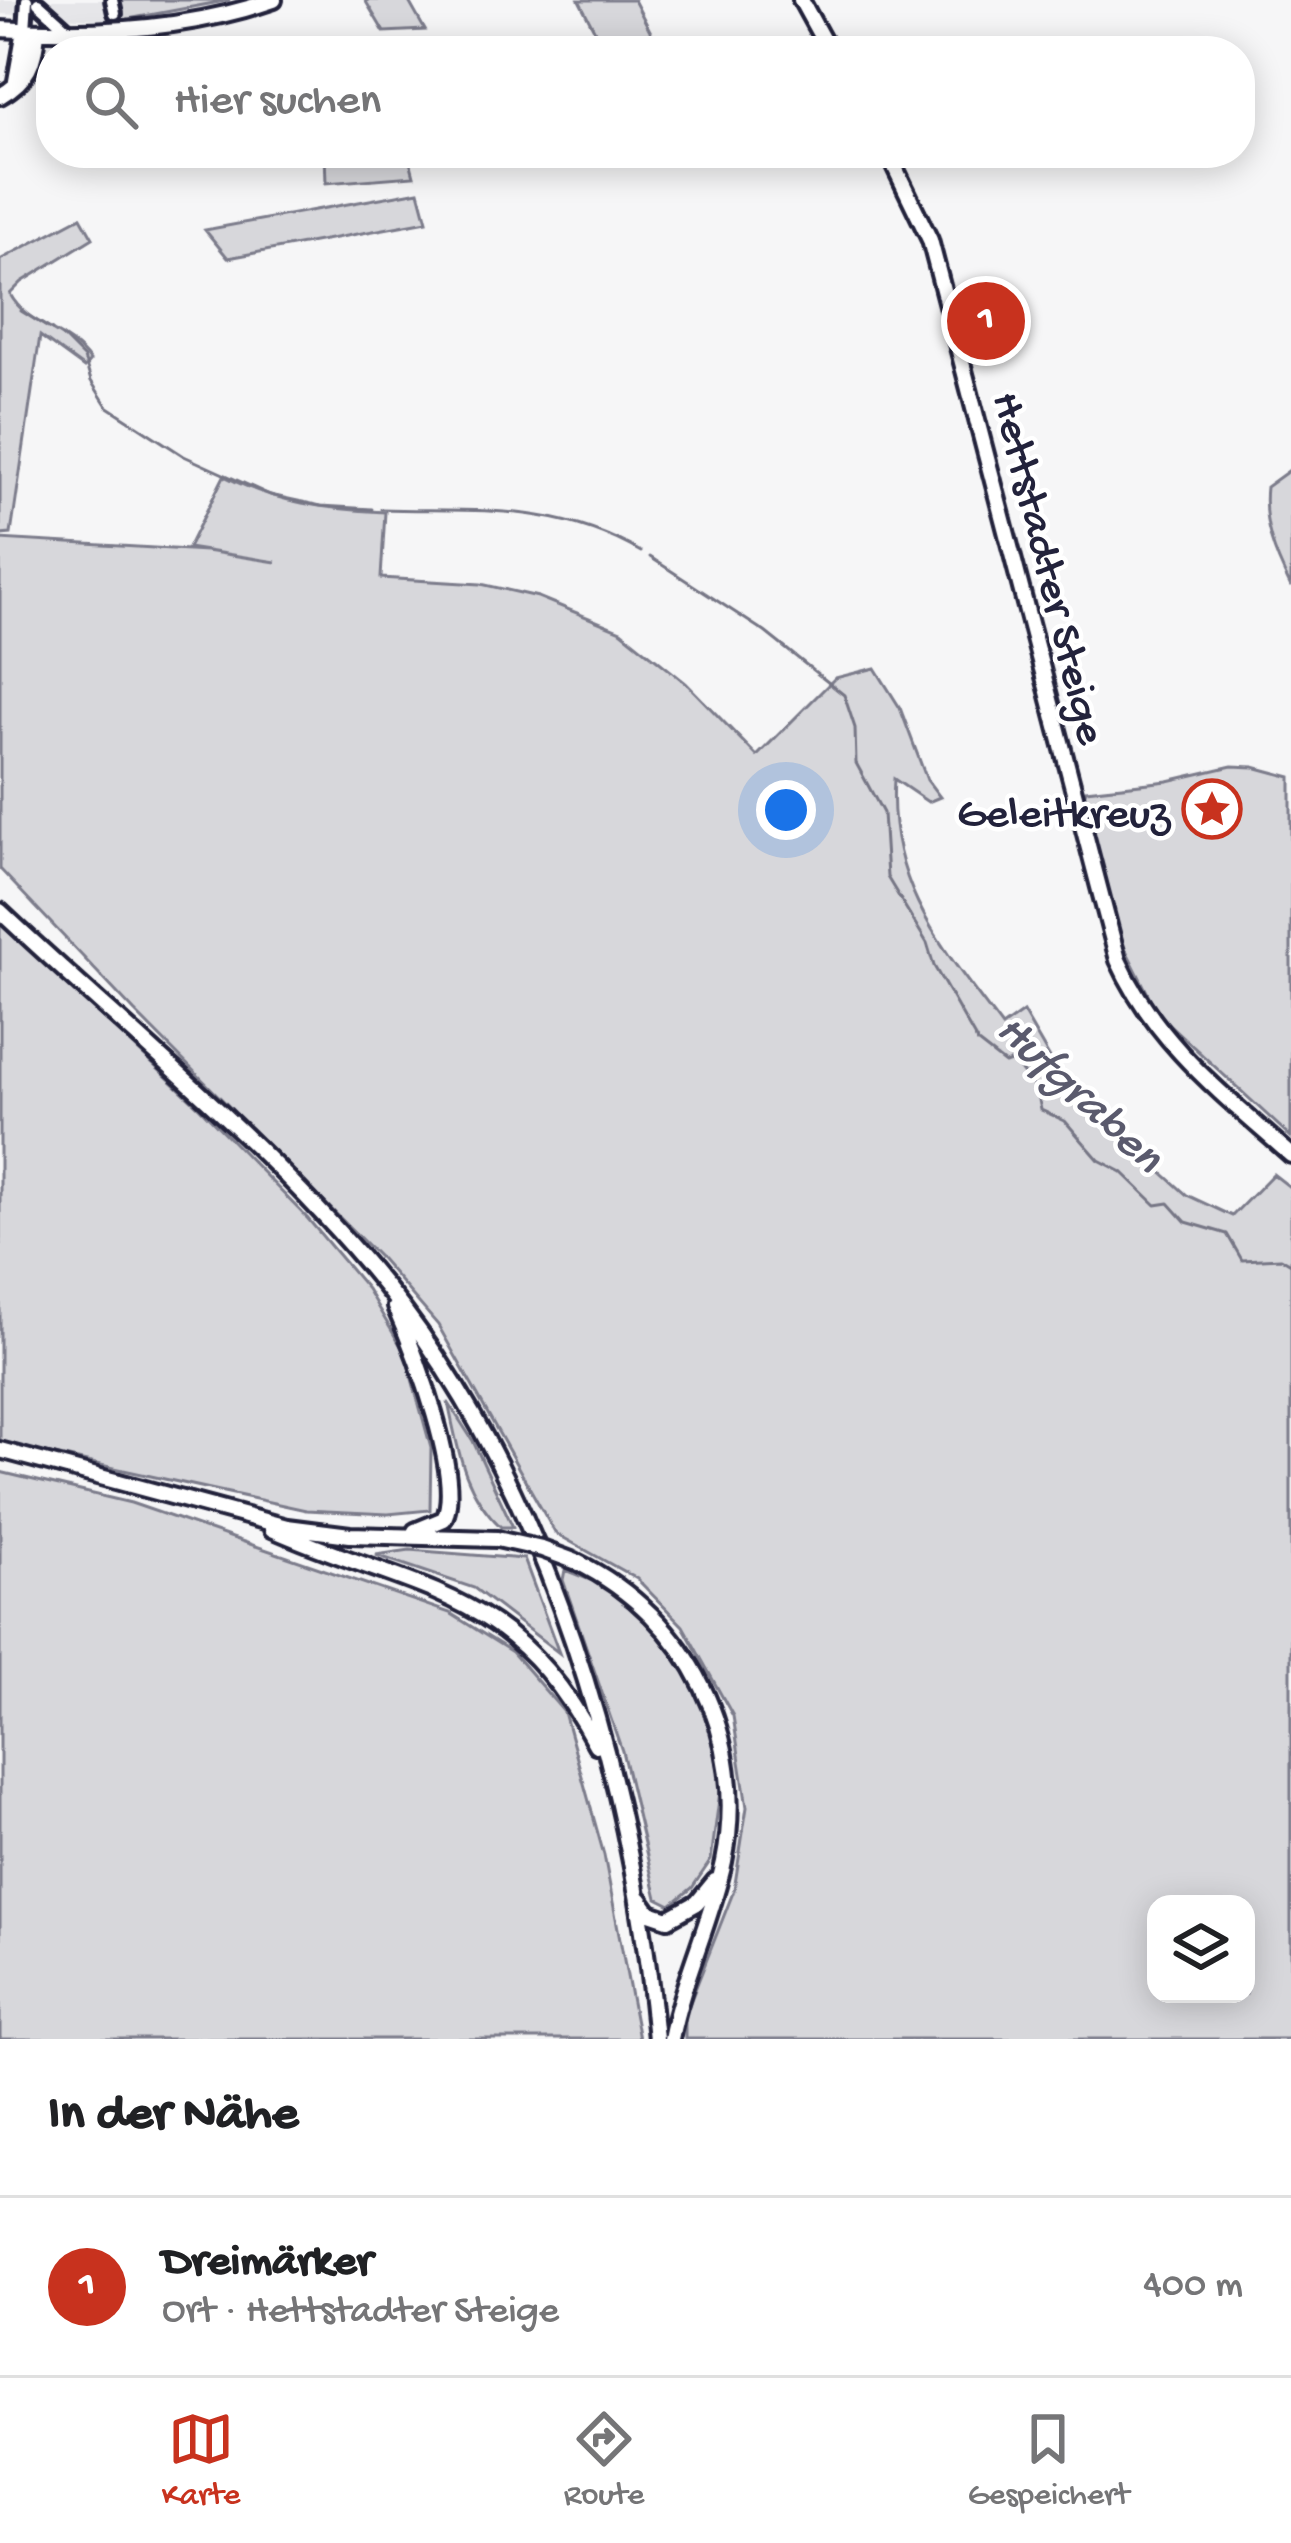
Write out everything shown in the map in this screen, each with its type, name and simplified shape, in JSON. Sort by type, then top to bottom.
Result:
[{"type":"main road","points":[[0,30],[162,25],[274,0]]},
{"type":"main road","points":[[801,0],[821,36]]},
{"type":"main road","points":[[0,30],[22,63]]},
{"type":"main road","points":[[5,93],[26,77],[36,52],[31,31]]},
{"type":"main road","points":[[5,93],[22,63],[31,31]]},
{"type":"main road","name":"Hettstadter Steige","points":[[895,168],[930,240],[1118,960],[1159,1032],[1291,1155]]},
{"type":"main road","points":[[0,911],[279,1171],[386,1286],[448,1372],[508,1486],[575,1650],[610,1770],[636,1893],[656,2039]]},
{"type":"main road","points":[[386,1286],[420,1370],[450,1490],[444,1519],[398,1535]]},
{"type":"main road","points":[[0,1450],[245,1518],[323,1532],[497,1539],[542,1549],[610,1580],[655,1616],[702,1682],[719,1724],[730,1777],[723,1866],[671,2039]]},
{"type":"main road","points":[[245,1518],[464,1602],[495,1620],[524,1643],[561,1685],[610,1770]]},
{"type":"main road","points":[[636,1893],[658,1917],[677,1916],[706,1894],[723,1866]]},
{"type":"street","points":[[34,1],[70,31]]},
{"type":"street","points":[[31,31],[34,1]]},
{"type":"shaded area","points":[[0,0],[118,0],[123,20],[0,14]]},
{"type":"shaded area","points":[[118,0],[230,0],[123,20]]},
{"type":"shaded area","points":[[365,0],[408,0],[425,30],[384,32]]},
{"type":"shaded area","points":[[579,0],[634,0],[653,36],[597,36]]},
{"type":"shaded area","points":[[326,168],[412,168],[414,176],[326,183]]},
{"type":"shaded area","points":[[419,191],[427,221],[228,258],[205,230]]},
{"type":"shaded area","points":[[81,217],[93,238],[10,294],[27,314],[71,342],[90,361],[84,368],[40,336],[11,534],[0,535],[0,260]]},
{"type":"shaded area","points":[[1291,469],[1291,587],[1271,539],[1265,501],[1266,487]]},
{"type":"shaded area","points":[[224,476],[302,503],[385,512],[381,578],[481,584],[538,597],[621,631],[686,683],[757,756],[835,678],[875,668],[900,708],[927,780],[940,797],[928,802],[894,779],[894,817],[909,883],[940,941],[1002,1027],[1023,1012],[1066,1086],[1187,1195],[1232,1216],[1273,1174],[1291,1188],[1291,2039],[685,2039],[685,2015],[734,1890],[747,1807],[733,1716],[683,1626],[637,1579],[555,1533],[438,1325],[381,1259],[0,869],[0,539],[206,551],[276,562],[188,548]]},
{"type":"shaded area","points":[[1232,766],[1291,777],[1291,1137],[1158,1014],[1120,938],[1084,796],[1086,790],[1168,781]]},
{"type":"shaded area","points":[[0,922],[200,1108],[308,1219],[367,1289],[405,1353],[431,1448],[430,1510],[388,1514],[306,1510],[0,1443]]},
{"type":"shaded area","points":[[448,1402],[473,1441],[513,1527],[501,1527],[471,1485]]},
{"type":"shaded area","points":[[0,1472],[131,1503],[450,1613],[512,1652],[564,1712],[604,1855],[639,2039],[0,2039]]},
{"type":"shaded area","points":[[410,1550],[524,1559],[559,1653],[474,1588],[376,1555]]},
{"type":"shaded area","points":[[565,1570],[608,1587],[666,1635],[705,1704],[721,1784],[711,1860],[692,1888],[671,1905],[657,1898],[622,1751],[563,1580]]},
{"type":"waterway","name":"Hufgraben","points":[[21,311],[52,330]]},
{"type":"waterway","name":"Hufgraben","points":[[62,336],[84,358],[91,381],[107,406],[184,456],[270,495],[321,506],[372,509]]},
{"type":"waterway","name":"Hufgraben","points":[[381,509],[546,517],[609,536],[641,552]]},
{"type":"waterway","name":"Hufgraben","points":[[650,557],[765,632],[844,695],[855,728],[856,763],[883,813],[887,877],[978,1043],[1005,1064],[1013,1061],[1037,1090],[1041,1110],[1065,1121],[1099,1160],[1122,1172],[1156,1205],[1169,1203],[1186,1222],[1227,1234],[1242,1260],[1281,1258],[1291,1264]]},
{"type":"place","name":"Dreimärker","points":[[986,321]]},
{"type":"place","name":"Geleitkreuz","points":[[1212,809]]}]
